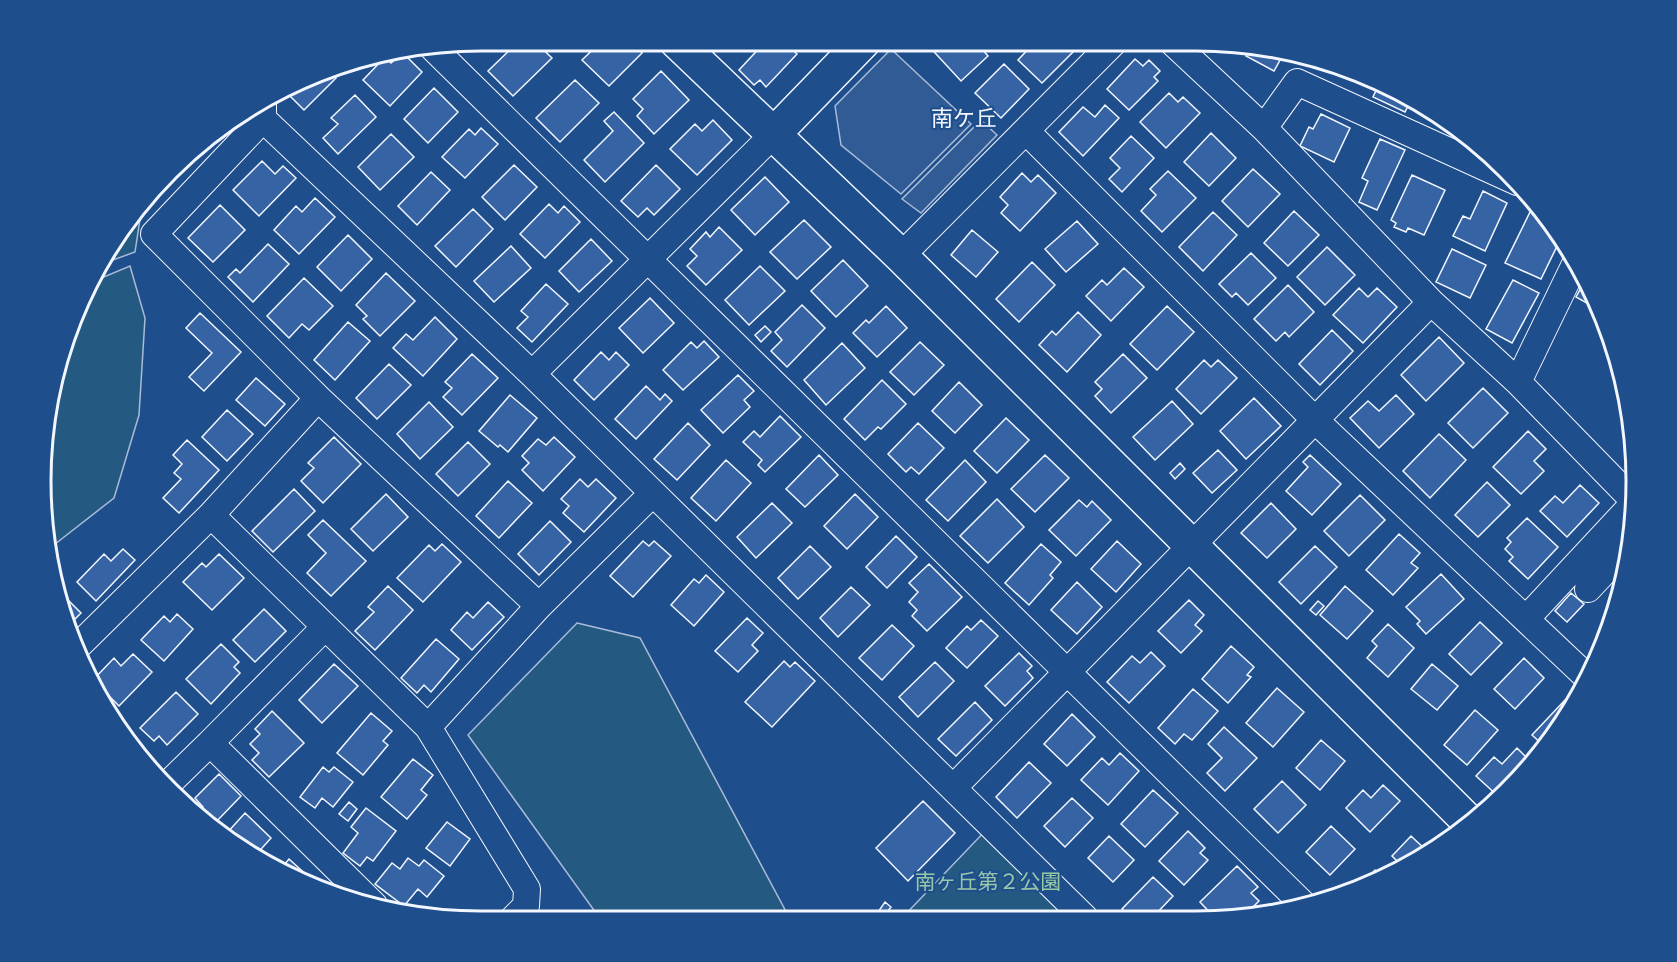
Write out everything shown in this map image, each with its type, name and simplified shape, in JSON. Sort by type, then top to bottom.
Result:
[{"type":"street","points":[[687,51],[901,256],[1464,817]]},
{"type":"street","points":[[532,374],[854,51]]},
{"type":"street","points":[[901,256],[1105,51]]},
{"type":"street","points":[[1182,51],[1264,128],[1431,302],[1518,382],[1626,493]]},
{"type":"street","points":[[439,54],[1070,672],[1297,898]]},
{"type":"street","points":[[1264,128],[1297,82],[1494,172]]},
{"type":"street","points":[[539,606],[318,398],[154,234],[263,112],[1078,911]]},
{"type":"street","points":[[1027,132],[1316,421],[1582,672]]},
{"type":"street","points":[[1518,382],[1571,272]]},
{"type":"street","points":[[953,789],[1431,302]]},
{"type":"street","points":[[82,642],[211,515],[318,398]]},
{"type":"street","points":[[428,727],[539,606],[652,494]]},
{"type":"street","points":[[1526,619],[1625,512]]},
{"type":"street","points":[[211,515],[324,628],[428,727],[527,889],[526,906],[521,911]]},
{"type":"street","points":[[1588,589],[1619,556]]},
{"type":"street","points":[[172,780],[324,628]]},
{"type":"street","points":[[210,743],[363,894]]},
{"type":"green space","points":[[140,219],[135,252],[112,260]]},
{"type":"green space","points":[[130,266],[145,318],[139,415],[114,498],[56,543],[51,481],[59,397],[74,343],[103,277]]},
{"type":"green space","points":[[577,623],[640,638],[786,911],[595,911],[468,735]]},
{"type":"green space","name":"南ヶ丘第２公園","points":[[988,828],[1072,911],[909,911]]},
{"type":"shaded area","points":[[889,51],[893,51],[971,124],[901,194],[841,145],[835,106]]},
{"type":"shaded area","points":[[981,120],[997,135],[921,213],[902,199]]},
{"type":"building","points":[[509,51],[545,51],[552,58],[513,96],[488,71]]},
{"type":"building","points":[[591,51],[640,51],[642,53],[609,86],[582,60]]},
{"type":"building","points":[[757,51],[794,51],[797,54],[766,87],[760,80],[754,85],[739,70]]},
{"type":"building","points":[[933,51],[984,51],[988,56],[961,81]]},
{"type":"building","points":[[1027,51],[1074,51],[1042,83],[1018,60]]},
{"type":"building","points":[[1247,54],[1281,59],[1274,71],[1246,56]]},
{"type":"building","points":[[408,58],[422,72],[390,106],[363,80],[378,64],[389,61],[391,63],[395,59]]},
{"type":"building","points":[[1135,59],[1143,66],[1149,60],[1160,71],[1154,77],[1158,81],[1129,110],[1107,89]]},
{"type":"building","points":[[1004,64],[1029,89],[1001,118],[975,93]]},
{"type":"building","points":[[661,71],[689,100],[654,134],[637,116],[643,109],[633,99]]},
{"type":"building","points":[[335,77],[336,78],[304,110],[290,96]]},
{"type":"building","points":[[575,80],[599,103],[560,142],[536,118]]},
{"type":"building","points":[[434,88],[458,112],[428,143],[404,119]]},
{"type":"building","points":[[1376,91],[1407,107],[1405,112],[1373,97]]},
{"type":"building","points":[[1169,93],[1178,102],[1183,97],[1200,113],[1166,148],[1140,122]]},
{"type":"building","points":[[355,95],[376,117],[338,154],[323,138],[338,124],[331,118]]},
{"type":"building","points":[[1105,105],[1119,118],[1083,156],[1059,132],[1083,107],[1095,117]]},
{"type":"building","points":[[614,112],[644,143],[605,182],[584,160],[613,131],[604,121]]},
{"type":"building","points":[[1321,114],[1350,128],[1334,162],[1300,146],[1309,127],[1313,129]]},
{"type":"building","points":[[713,120],[732,140],[697,175],[670,149],[695,124],[702,131]]},
{"type":"building","points":[[481,128],[498,144],[465,178],[442,157],[469,129],[475,135]]},
{"type":"building","points":[[1211,133],[1236,158],[1209,186],[1184,162]]},
{"type":"building","points":[[391,134],[414,157],[380,190],[358,167]]},
{"type":"building","points":[[1131,136],[1154,158],[1122,192],[1109,179],[1120,168],[1110,158]]},
{"type":"building","points":[[1380,139],[1405,150],[1377,210],[1359,202],[1368,181],[1362,178]]},
{"type":"building","points":[[262,161],[275,174],[283,166],[296,178],[259,216],[233,190]]},
{"type":"building","points":[[514,165],[537,187],[505,220],[482,197]]},
{"type":"building","points":[[656,165],[680,189],[654,215],[647,208],[638,217],[621,201]]},
{"type":"building","points":[[1253,169],[1280,194],[1248,227],[1222,201]]},
{"type":"building","points":[[1168,171],[1196,198],[1162,232],[1141,211],[1156,195],[1150,189]]},
{"type":"building","points":[[431,172],[450,190],[417,225],[398,206]]},
{"type":"building","points":[[1022,173],[1031,182],[1038,175],[1056,193],[1020,231],[1001,213],[1008,205],[1000,197]]},
{"type":"building","points":[[1412,175],[1445,190],[1424,235],[1408,228],[1406,232],[1394,227],[1396,223],[1391,220]]},
{"type":"building","points":[[765,177],[789,202],[755,235],[731,210]]},
{"type":"building","points":[[1483,191],[1507,203],[1485,251],[1453,236],[1463,216],[1470,219]]},
{"type":"building","points":[[315,198],[335,217],[299,254],[274,230],[296,206],[302,212]]},
{"type":"building","points":[[549,204],[558,213],[564,206],[580,222],[545,258],[520,234]]},
{"type":"building","points":[[220,205],[245,230],[213,262],[188,238]]},
{"type":"building","points":[[473,209],[493,229],[456,267],[435,246]]},
{"type":"building","points":[[1294,211],[1319,235],[1288,266],[1264,243]]},
{"type":"building","points":[[1530,211],[1557,247],[1541,279],[1505,263]]},
{"type":"building","points":[[1213,212],[1237,235],[1203,271],[1179,247]]},
{"type":"building","points":[[804,220],[831,247],[797,279],[770,252]]},
{"type":"building","points":[[1077,221],[1098,244],[1066,272],[1045,249]]},
{"type":"building","points":[[719,227],[742,250],[706,285],[687,266],[697,256],[690,249],[706,232],[710,237]]},
{"type":"building","points":[[972,230],[998,252],[976,277],[951,255]]},
{"type":"building","points":[[348,235],[372,259],[341,291],[317,267]]},
{"type":"building","points":[[591,239],[612,261],[579,292],[559,271]]},
{"type":"building","points":[[268,244],[289,264],[253,302],[228,277],[236,269],[240,273]]},
{"type":"building","points":[[511,246],[531,268],[494,302],[474,281]]},
{"type":"building","points":[[1327,247],[1355,275],[1325,305],[1297,277]]},
{"type":"building","points":[[1452,249],[1486,265],[1470,298],[1436,282]]},
{"type":"building","points":[[1251,253],[1276,278],[1248,305],[1236,293],[1232,297],[1219,284]]},
{"type":"building","points":[[843,260],[868,286],[836,317],[811,291]]},
{"type":"building","points":[[1032,262],[1055,285],[1019,322],[996,299]]},
{"type":"building","points":[[760,266],[785,291],[749,325],[725,300]]},
{"type":"building","points":[[1124,268],[1144,287],[1111,321],[1086,296],[1102,280],[1107,285]]},
{"type":"building","points":[[386,273],[415,301],[380,336],[363,319],[367,316],[356,305]]},
{"type":"building","points":[[304,278],[333,306],[309,330],[302,324],[289,338],[267,316]]},
{"type":"building","points":[[1513,280],[1539,293],[1512,343],[1486,329]]},
{"type":"building","points":[[546,284],[568,304],[532,342],[517,328],[528,317],[521,311]]},
{"type":"building","points":[[1288,285],[1314,312],[1289,337],[1285,332],[1276,341],[1254,319]]},
{"type":"building","points":[[1359,288],[1368,297],[1377,288],[1397,307],[1363,343],[1333,315]]},
{"type":"building","points":[[1581,288],[1588,304],[1576,297]]},
{"type":"building","points":[[650,298],[674,323],[643,353],[619,328]]},
{"type":"building","points":[[802,305],[825,328],[787,367],[771,351],[782,340],[775,332]]},
{"type":"building","points":[[886,306],[907,328],[877,357],[853,333],[866,320],[869,323]]},
{"type":"building","points":[[1167,306],[1194,332],[1157,370],[1130,344]]},
{"type":"building","points":[[1078,312],[1101,335],[1067,372],[1039,345],[1052,331],[1056,335]]},
{"type":"building","points":[[200,313],[241,352],[204,391],[189,377],[212,353],[186,328]]},
{"type":"building","points":[[435,317],[457,339],[423,376],[393,348],[406,334],[413,340]]},
{"type":"building","points":[[348,322],[370,341],[335,380],[314,360]]},
{"type":"building","points":[[765,326],[771,332],[761,342],[755,335]]},
{"type":"building","points":[[1332,330],[1353,351],[1320,385],[1299,364]]},
{"type":"building","points":[[1439,337],[1464,363],[1426,401],[1401,375]]},
{"type":"building","points":[[704,341],[719,357],[683,390],[663,370],[691,342],[697,348]]},
{"type":"building","points":[[920,342],[944,365],[914,395],[890,372]]},
{"type":"building","points":[[842,343],[865,368],[826,405],[804,380]]},
{"type":"building","points":[[601,352],[609,360],[616,352],[629,365],[594,400],[574,380]]},
{"type":"building","points":[[472,354],[498,378],[462,415],[443,397],[452,388],[445,382]]},
{"type":"building","points":[[1123,354],[1147,378],[1111,413],[1095,396],[1102,389],[1095,382]]},
{"type":"building","points":[[1204,360],[1211,367],[1218,360],[1237,378],[1201,414],[1176,389]]},
{"type":"building","points":[[389,364],[411,385],[377,419],[356,398]]},
{"type":"building","points":[[738,375],[754,391],[744,400],[750,407],[723,433],[701,410]]},
{"type":"building","points":[[256,378],[285,404],[265,426],[236,400]]},
{"type":"building","points":[[882,380],[906,404],[881,429],[878,427],[865,440],[844,419]]},
{"type":"building","points":[[959,382],[982,405],[955,433],[932,411]]},
{"type":"building","points":[[646,386],[660,400],[665,394],[672,401],[636,439],[615,419]]},
{"type":"building","points":[[1483,388],[1508,413],[1473,448],[1448,423]]},
{"type":"building","points":[[510,395],[537,418],[508,452],[500,445],[498,447],[479,431]]},
{"type":"building","points":[[1396,395],[1414,414],[1379,448],[1350,418],[1368,401],[1379,411]]},
{"type":"building","points":[[1254,398],[1281,426],[1246,459],[1220,431]]},
{"type":"building","points":[[1172,401],[1193,424],[1155,460],[1133,437]]},
{"type":"building","points":[[429,402],[453,427],[420,459],[397,434]]},
{"type":"building","points":[[227,410],[253,434],[227,461],[202,437]]},
{"type":"building","points":[[780,416],[801,437],[765,472],[758,465],[762,460],[743,442],[754,431],[760,437]]},
{"type":"building","points":[[1006,418],[1029,440],[997,473],[974,451]]},
{"type":"building","points":[[688,423],[710,445],[677,480],[654,459]]},
{"type":"building","points":[[918,423],[944,448],[919,474],[911,467],[906,472],[888,454]]},
{"type":"building","points":[[1528,431],[1546,449],[1534,461],[1544,471],[1521,494],[1493,467]]},
{"type":"building","points":[[1439,434],[1466,460],[1430,498],[1403,471]]},
{"type":"building","points":[[334,437],[361,464],[323,503],[301,481],[314,468],[308,463]]},
{"type":"building","points":[[554,437],[575,457],[543,491],[522,470],[529,463],[522,456],[538,439],[546,445]]},
{"type":"building","points":[[187,440],[219,470],[179,513],[163,498],[181,479],[174,473],[182,464],[173,455]]},
{"type":"building","points":[[468,442],[490,464],[458,496],[436,474]]},
{"type":"building","points":[[1218,450],[1237,470],[1212,493],[1193,473]]},
{"type":"building","points":[[819,455],[838,475],[805,507],[786,489]]},
{"type":"building","points":[[1045,455],[1069,478],[1035,512],[1011,489]]},
{"type":"building","points":[[1310,455],[1341,484],[1312,515],[1286,491],[1308,467],[1303,462]]},
{"type":"building","points":[[726,460],[751,483],[716,521],[691,498]]},
{"type":"building","points":[[965,460],[986,482],[948,521],[926,500]]},
{"type":"building","points":[[1180,463],[1185,469],[1175,479],[1170,473]]},
{"type":"building","points":[[580,479],[588,487],[596,479],[616,498],[584,532],[563,513],[569,506],[561,499]]},
{"type":"building","points":[[508,481],[532,503],[499,538],[476,516]]},
{"type":"building","points":[[1487,482],[1510,505],[1478,537],[1455,515]]},
{"type":"building","points":[[1580,485],[1599,503],[1567,537],[1540,511],[1555,496],[1563,503]]},
{"type":"building","points":[[294,489],[315,511],[273,552],[252,531]]},
{"type":"building","points":[[386,494],[408,517],[373,551],[351,529]]},
{"type":"building","points":[[855,494],[878,517],[847,549],[824,526]]},
{"type":"building","points":[[1360,495],[1385,520],[1349,556],[1324,531]]},
{"type":"building","points":[[997,499],[1024,527],[988,563],[960,536]]},
{"type":"building","points":[[1079,500],[1087,507],[1092,501],[1111,520],[1076,556],[1049,530]]},
{"type":"building","points":[[772,503],[792,523],[756,558],[737,537]]},
{"type":"building","points":[[1271,503],[1296,529],[1267,558],[1241,533]]},
{"type":"building","points":[[1527,518],[1558,547],[1528,579],[1509,561],[1513,557],[1505,549],[1511,542],[1507,538]]},
{"type":"building","points":[[323,520],[366,561],[331,596],[307,573],[326,553],[308,535]]},
{"type":"building","points":[[550,521],[571,542],[539,575],[518,554]]},
{"type":"building","points":[[1399,534],[1420,553],[1411,563],[1418,568],[1393,595],[1366,570]]},
{"type":"building","points":[[896,536],[917,557],[887,588],[866,567]]},
{"type":"building","points":[[643,541],[649,546],[654,541],[671,556],[633,597],[610,576]]},
{"type":"building","points":[[1117,541],[1141,564],[1116,592],[1091,569]]},
{"type":"building","points":[[442,544],[461,562],[423,602],[397,578],[429,545],[435,551]]},
{"type":"building","points":[[1041,544],[1061,562],[1050,575],[1053,578],[1029,605],[1005,583]]},
{"type":"building","points":[[810,546],[831,567],[798,599],[778,578]]},
{"type":"building","points":[[1315,546],[1337,567],[1301,604],[1279,582]]},
{"type":"building","points":[[123,549],[135,560],[96,601],[77,582],[104,554],[111,561]]},
{"type":"building","points":[[219,554],[244,578],[212,610],[183,582],[202,563],[206,567]]},
{"type":"building","points":[[929,564],[962,597],[927,631],[912,616],[917,610],[909,602],[918,592],[909,583]]},
{"type":"building","points":[[1441,574],[1464,599],[1426,634],[1417,624],[1420,621],[1406,607]]},
{"type":"building","points":[[706,575],[724,592],[694,626],[671,605],[694,579],[699,583]]},
{"type":"building","points":[[1077,582],[1102,607],[1077,634],[1051,610]]},
{"type":"building","points":[[388,586],[413,610],[375,650],[355,631],[374,612],[368,607]]},
{"type":"building","points":[[1345,586],[1373,611],[1347,639],[1320,615]]},
{"type":"building","points":[[851,587],[870,605],[838,637],[820,618]]},
{"type":"building","points":[[1571,593],[1584,604],[1567,622],[1555,611]]},
{"type":"building","points":[[1189,600],[1204,615],[1195,625],[1202,631],[1181,653],[1158,631]]},
{"type":"building","points":[[69,601],[81,613],[74,620]]},
{"type":"building","points":[[1318,601],[1324,606],[1316,615],[1310,610]]},
{"type":"building","points":[[488,602],[504,617],[472,650],[451,630],[467,612],[473,618]]},
{"type":"building","points":[[264,609],[286,631],[255,662],[233,640]]},
{"type":"building","points":[[177,614],[193,629],[164,661],[141,640],[164,616],[170,622]]},
{"type":"building","points":[[747,618],[763,633],[752,645],[758,651],[738,672],[715,651]]},
{"type":"building","points":[[981,620],[998,636],[967,668],[946,648],[967,626],[971,630]]},
{"type":"building","points":[[1480,622],[1502,643],[1471,675],[1449,654]]},
{"type":"building","points":[[1388,624],[1414,648],[1388,677],[1367,658],[1377,646],[1372,641]]},
{"type":"building","points":[[892,625],[914,646],[882,680],[859,658]]},
{"type":"building","points":[[436,639],[459,659],[431,692],[424,685],[417,693],[401,678]]},
{"type":"building","points":[[221,644],[239,662],[234,667],[240,673],[211,704],[186,679]]},
{"type":"building","points":[[1231,646],[1254,667],[1247,675],[1251,677],[1228,703],[1202,679]]},
{"type":"building","points":[[1151,652],[1165,666],[1129,703],[1107,682],[1132,656],[1140,663]]},
{"type":"building","points":[[1019,653],[1032,666],[1027,671],[1033,678],[1005,706],[985,686]]},
{"type":"building","points":[[133,654],[152,672],[119,706],[109,696],[97,675],[114,658],[121,666]]},
{"type":"building","points":[[1524,658],[1544,678],[1515,709],[1494,689]]},
{"type":"building","points":[[784,661],[790,667],[795,662],[815,681],[772,727],[745,702]]},
{"type":"building","points":[[935,662],[954,681],[918,717],[899,697]]},
{"type":"building","points":[[334,664],[358,686],[322,723],[299,700]]},
{"type":"building","points":[[1432,664],[1458,686],[1437,710],[1411,689]]},
{"type":"building","points":[[1277,688],[1304,712],[1273,747],[1246,723]]},
{"type":"building","points":[[1193,689],[1218,711],[1192,740],[1184,734],[1175,744],[1158,728]]},
{"type":"building","points":[[176,692],[198,714],[167,745],[159,736],[154,741],[140,728]]},
{"type":"building","points":[[1565,700],[1565,700],[1539,741],[1532,735]]},
{"type":"building","points":[[975,702],[992,720],[956,756],[938,739]]},
{"type":"building","points":[[1475,710],[1498,730],[1467,765],[1444,745]]},
{"type":"building","points":[[272,711],[304,743],[269,777],[252,760],[259,753],[250,744],[260,734],[255,729]]},
{"type":"building","points":[[371,713],[392,731],[383,741],[388,745],[363,775],[337,753]]},
{"type":"building","points":[[1072,714],[1095,737],[1067,766],[1044,744]]},
{"type":"building","points":[[1224,727],[1257,758],[1225,791],[1207,773],[1222,758],[1208,744]]},
{"type":"building","points":[[1321,740],[1345,761],[1320,790],[1296,768]]},
{"type":"building","points":[[1517,748],[1526,757],[1493,792],[1476,776],[1494,757],[1502,764]]},
{"type":"building","points":[[1120,753],[1139,771],[1108,805],[1081,780],[1102,758],[1109,765]]},
{"type":"building","points":[[413,759],[433,775],[421,790],[427,795],[407,819],[381,797]]},
{"type":"building","points":[[1029,762],[1051,783],[1017,818],[996,797]]},
{"type":"building","points":[[323,767],[329,772],[334,767],[353,782],[333,807],[322,798],[315,808],[300,797]]},
{"type":"building","points":[[219,774],[241,796],[217,821],[202,808],[195,798]]},
{"type":"building","points":[[1282,781],[1306,805],[1278,833],[1254,809]]},
{"type":"building","points":[[1383,785],[1400,801],[1370,832],[1346,808],[1363,790],[1371,798]]},
{"type":"building","points":[[1153,790],[1178,813],[1145,847],[1121,824]]},
{"type":"building","points":[[1072,798],[1093,818],[1065,847],[1044,826]]},
{"type":"building","points":[[923,801],[955,833],[908,881],[876,848]]},
{"type":"building","points":[[349,802],[357,809],[348,821],[339,814]]},
{"type":"building","points":[[366,808],[396,831],[373,861],[367,857],[360,866],[343,853],[358,833],[351,827]]},
{"type":"building","points":[[245,813],[271,838],[260,850],[230,830]]},
{"type":"building","points":[[447,822],[470,839],[450,866],[426,848]]},
{"type":"building","points":[[1331,826],[1355,849],[1330,875],[1306,852]]},
{"type":"building","points":[[1188,831],[1205,848],[1200,853],[1208,860],[1184,885],[1159,861]]},
{"type":"building","points":[[1109,836],[1134,860],[1113,882],[1088,858]]},
{"type":"building","points":[[1411,836],[1422,847],[1397,861],[1392,856]]},
{"type":"building","points":[[408,858],[419,866],[424,860],[444,876],[427,897],[418,889],[405,904],[401,904],[375,884],[392,863],[400,869]]},
{"type":"building","points":[[289,859],[304,873],[291,867],[285,864]]},
{"type":"building","points":[[1237,866],[1258,887],[1251,893],[1259,901],[1253,907],[1208,911],[1200,902]]},
{"type":"building","points":[[1153,877],[1173,896],[1159,911],[1124,911],[1122,909]]},
{"type":"building","points":[[885,902],[891,907],[888,911],[879,911]]},
{"type":"district","name":"南ケ丘","points":[[964,118]]}]
